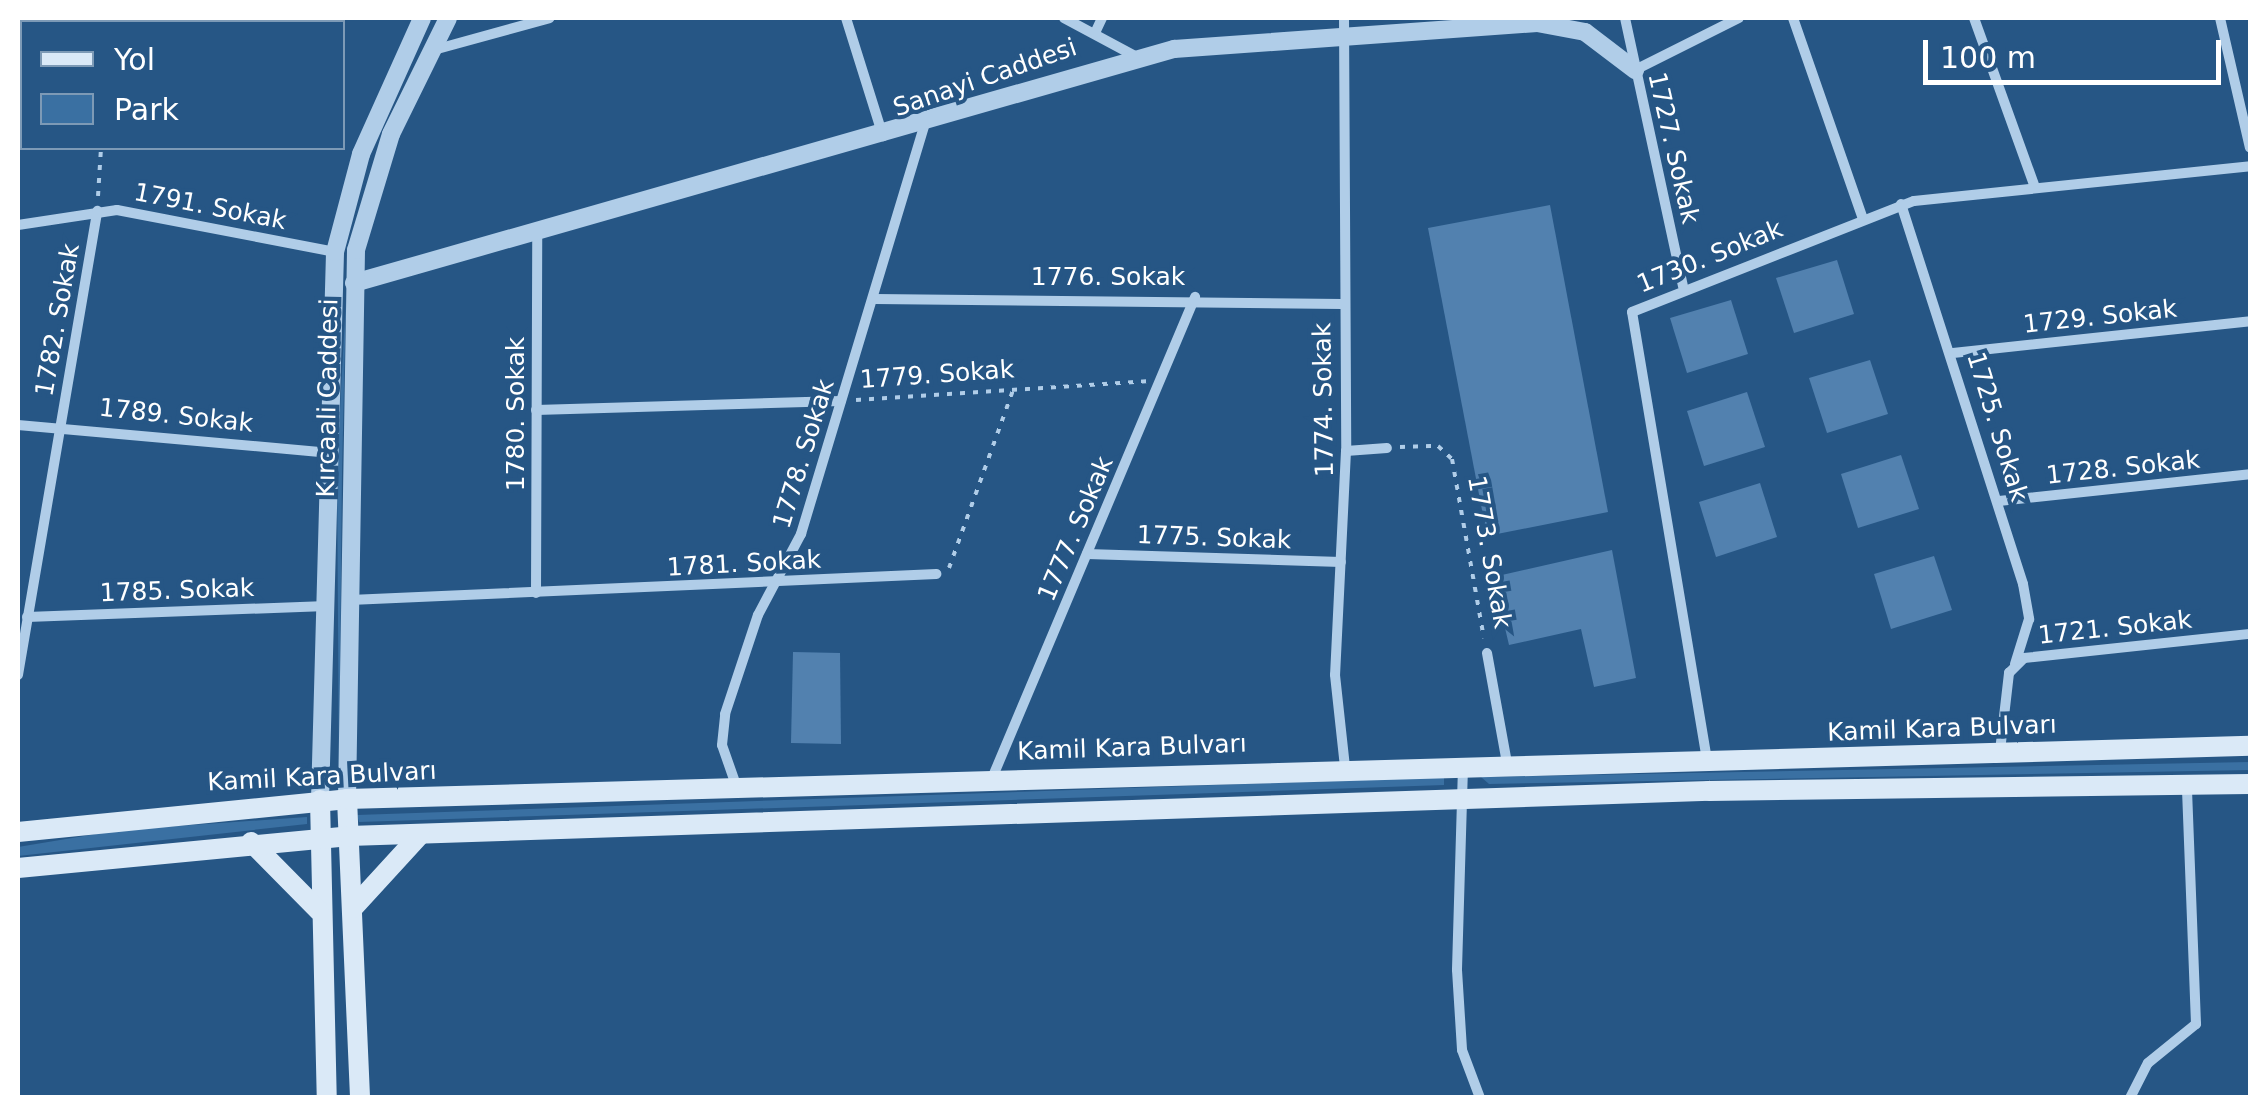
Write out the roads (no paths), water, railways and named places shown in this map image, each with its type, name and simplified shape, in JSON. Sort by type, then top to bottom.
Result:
[{"type":"main road","name":"Kamil Kara Bulvarı","points":[[18,832],[320,800],[993,776],[2250,746]]},
{"type":"main road","points":[[18,868],[251,842],[349,836],[1461,800],[2250,784]]},
{"type":"main road","points":[[348,799],[360,1098]]},
{"type":"main road","points":[[320,800],[327,1098]]},
{"type":"main road","points":[[353,908],[420,835]]},
{"type":"main road","points":[[251,842],[320,911]]},
{"type":"street","name":"Kırcaali Caddesi","points":[[320,800],[335,252],[361,154],[422,18]]},
{"type":"street","name":"Kırcaali Caddesi","points":[[348,799],[354,283],[374,182],[429,52],[448,18]]},
{"type":"street","points":[[429,52],[550,18]]},
{"type":"street","points":[[846,18],[883,138]]},
{"type":"street","points":[[1064,18],[1135,56]]},
{"type":"street","points":[[1095,33],[1102,18]]},
{"type":"street","name":"1727. Sokak","points":[[1625,18],[1684,287]]},
{"type":"street","points":[[1635,70],[1740,18]]},
{"type":"street","points":[[1793,18],[1862,216]]},
{"type":"street","points":[[1974,18],[2034,185]]},
{"type":"street","points":[[2220,18],[2250,148]]},
{"type":"street","name":"Sanayi Caddesi","points":[[354,283],[924,127],[1135,56],[1340,24],[1558,25],[1598,39],[1635,70]]},
{"type":"street","name":"1774. Sokak","points":[[1340,24],[1346,451],[1334,675],[1345,767]]},
{"type":"street","name":"1778. Sokak","points":[[736,785],[721,727],[841,401],[924,127]]},
{"type":"street","name":"1730. Sokak","points":[[1707,760],[1629,326],[1637,307],[1901,204],[2034,185],[2250,166]]},
{"type":"street","name":"1725. Sokak","points":[[1901,204],[1953,353],[2028,603],[2015,664]]},
{"type":"street","name":"1791. Sokak","points":[[18,226],[97,211],[335,252]]},
{"type":"street","name":"1782. Sokak","points":[[18,675],[97,211]]},
{"type":"street","name":"1780. Sokak","points":[[536,593],[537,234]]},
{"type":"street","name":"1776. Sokak","points":[[874,298],[1195,297],[1342,304]]},
{"type":"street","name":"1777. Sokak","points":[[993,776],[1195,297]]},
{"type":"street","name":"1729. Sokak","points":[[1953,353],[2250,321]]},
{"type":"street","name":"1779. Sokak","points":[[536,410],[841,401]]},
{"type":"street","name":"1789. Sokak","points":[[18,425],[61,424],[331,453]]},
{"type":"street","points":[[1346,451],[1387,448]]},
{"type":"street","name":"1728. Sokak","points":[[1999,501],[2250,474]]},
{"type":"street","name":"1775. Sokak","points":[[1086,554],[1341,562]]},
{"type":"street","name":"1781. Sokak","points":[[350,600],[936,574]]},
{"type":"street","name":"1785. Sokak","points":[[28,618],[328,606]]},
{"type":"street","name":"1721. Sokak","points":[[2000,751],[2015,664],[2250,634]]},
{"type":"street","name":"1773. Sokak","points":[[1487,653],[1508,763]]},
{"type":"street","points":[[1463,764],[1462,1050],[1480,1098]]},
{"type":"street","points":[[2130,1098],[2148,1063],[2196,1024],[2186,785]]}]
